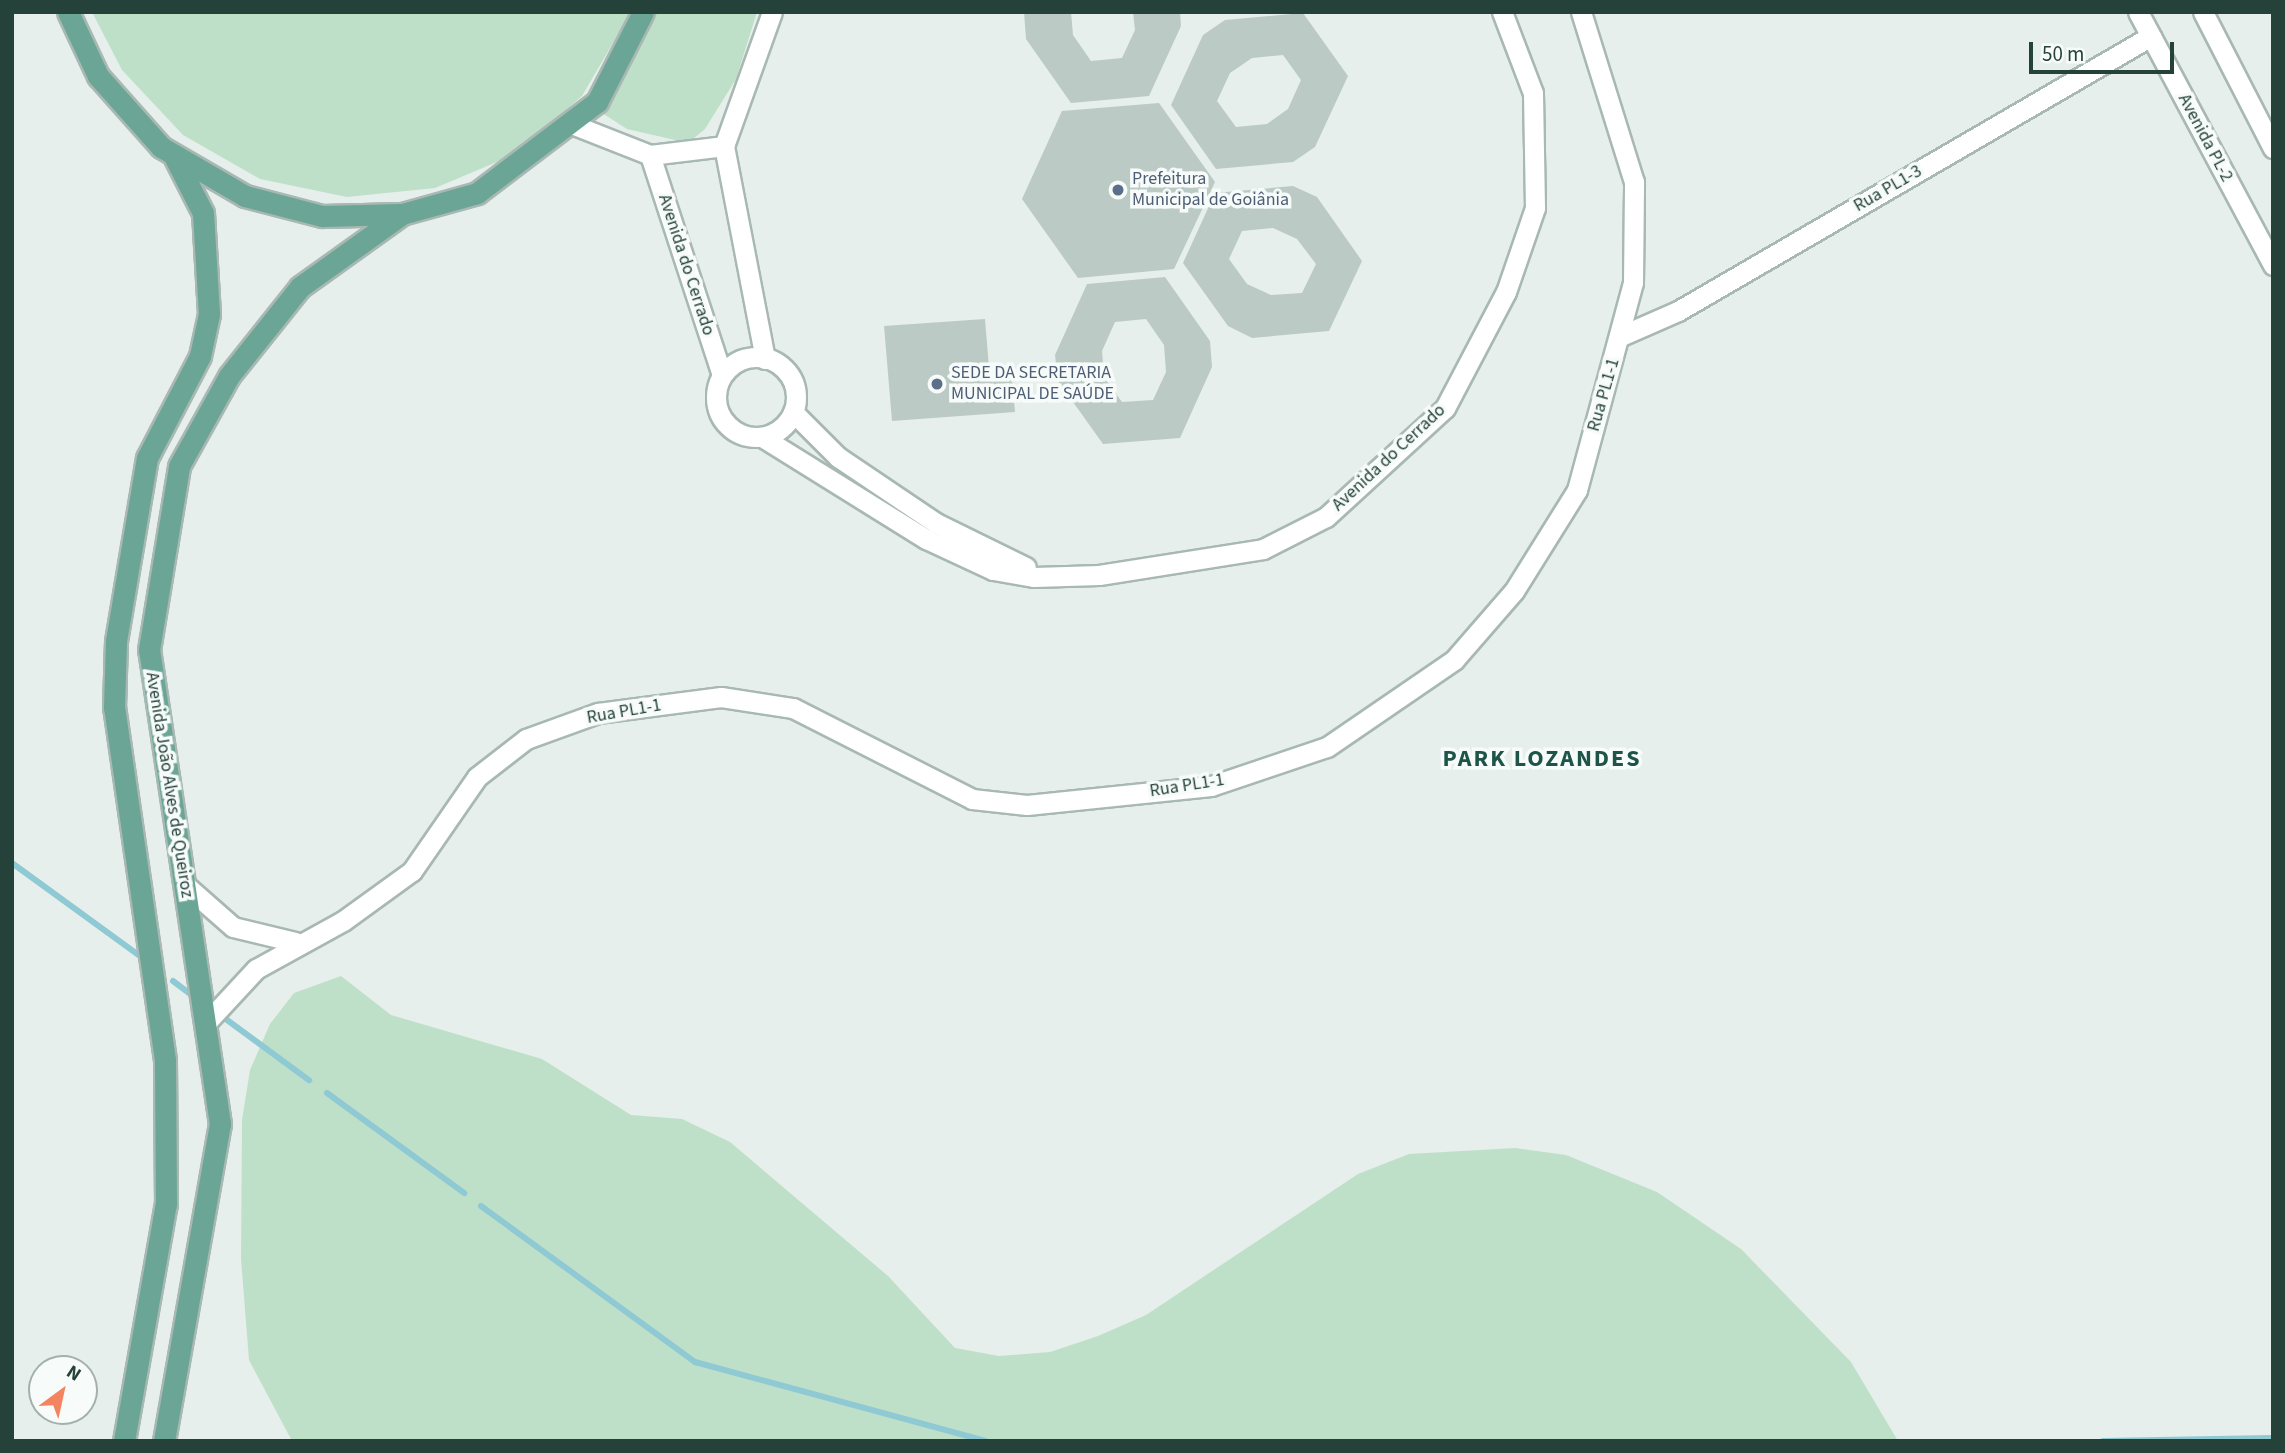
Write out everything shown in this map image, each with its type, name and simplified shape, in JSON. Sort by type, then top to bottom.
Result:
[{"type":"main road","points":[[68,12],[98,76],[175,158],[245,196],[322,216],[402,214],[477,193],[574,125],[597,102],[643,12]]},
{"type":"main road","name":"Avenida João Alves de Queiroz","points":[[124,1441],[166,1204],[166,1152],[165,1060],[114,708],[116,641],[147,458],[200,356],[209,314],[203,213],[175,158]]},
{"type":"main road","name":"Avenida João Alves de Queiroz","points":[[164,1441],[220,1124],[149,650],[179,466],[229,376],[300,287],[402,214]]},
{"type":"street","points":[[765,359],[742,360],[723,374],[716,396],[724,422],[762,437],[793,412],[794,385],[765,359],[724,146],[772,12]]},
{"type":"street","name":"Avenida do Cerrado","points":[[762,437],[926,539],[993,570],[1050,575],[1099,575],[1263,549],[1326,517],[1445,408],[1506,292],[1535,208],[1533,93],[1502,12]]},
{"type":"street","name":"Rua PL1-1","points":[[205,1024],[229,993],[295,942],[343,921],[412,871],[477,777],[516,747],[598,713],[721,698],[793,708],[972,799],[1027,805],[1211,786],[1327,747],[1454,660],[1514,591],[1577,490],[1621,336],[1633,283],[1634,182],[1581,12]]},
{"type":"street","name":"Avenida PL-2","points":[[2138,12],[2273,265]]},
{"type":"street","points":[[2203,12],[2273,148]]},
{"type":"street","name":"Rua PL1-3","points":[[1621,336],[1670,316],[2151,36]]},
{"type":"street","points":[[574,125],[650,155],[724,146]]},
{"type":"street","name":"Avenida do Cerrado","points":[[650,155],[723,374]]},
{"type":"street","name":"Avenida do Cerrado","points":[[793,412],[838,457],[936,523],[1010,562],[1050,575]]},
{"type":"street","points":[[184,884],[233,927],[295,942]]},
{"type":"green space","points":[[92,12],[631,12],[582,96],[516,154],[435,188],[347,197],[260,179],[183,135],[122,70]]},
{"type":"green space","points":[[656,12],[757,12],[736,79],[705,129],[688,143],[627,129],[599,111]]},
{"type":"green space","points":[[341,976],[391,1015],[542,1059],[631,1115],[682,1119],[730,1142],[888,1276],[955,1348],[999,1356],[1050,1352],[1098,1336],[1146,1315],[1358,1174],[1409,1154],[1515,1148],[1566,1155],[1657,1192],[1741,1249],[1851,1362],[1898,1441],[292,1441],[249,1360],[241,1259],[242,1120],[250,1070],[270,1024],[294,993]]},
{"type":"building","points":[[1024,12],[1071,12],[1073,35],[1091,61],[1122,58],[1135,30],[1133,12],[1180,12],[1181,26],[1149,96],[1071,103],[1026,39]]},
{"type":"building","points":[[1303,13],[1348,76],[1315,147],[1293,162],[1216,169],[1171,105],[1203,35],[1225,20]],"holes":[[[1283,55],[1301,80],[1288,109],[1267,124],[1236,127],[1217,101],[1230,73],[1252,58]]]},
{"type":"building","points":[[1159,103],[1215,182],[1174,269],[1078,278],[1022,199],[1062,111]]},
{"type":"building","points":[[1293,186],[1317,197],[1362,261],[1329,331],[1252,338],[1228,326],[1183,263],[1215,193]],"holes":[[[1273,228],[1297,239],[1316,264],[1302,293],[1271,295],[1247,284],[1229,259],[1242,231]]]},
{"type":"building","points":[[1165,277],[1210,341],[1212,367],[1180,438],[1103,444],[1058,381],[1055,355],[1087,284]],"holes":[[[1146,319],[1164,345],[1166,372],[1153,400],[1122,402],[1104,377],[1102,351],[1115,322]]]},
{"type":"building","points":[[985,319],[990,380],[1012,378],[1015,412],[892,421],[884,326]]},
{"type":"waterway","points":[[12,863],[144,959]]},
{"type":"waterway","points":[[173,981],[190,994]]},
{"type":"waterway","points":[[219,1014],[309,1080]]},
{"type":"waterway","points":[[327,1093],[464,1193]]},
{"type":"waterway","points":[[481,1206],[695,1362],[985,1441]]},
{"type":"waterway","points":[[2103,1441],[2273,1438]]},
{"type":"place","name":"Prefeitura Municipal de Goiânia","points":[[1118,190]]},
{"type":"place","name":"SEDE DA SECRETARIA MUNICIPAL DE SAÚDE","points":[[937,384]]},
{"type":"district","name":"PARK LOZANDES","points":[[1542,759]]}]
